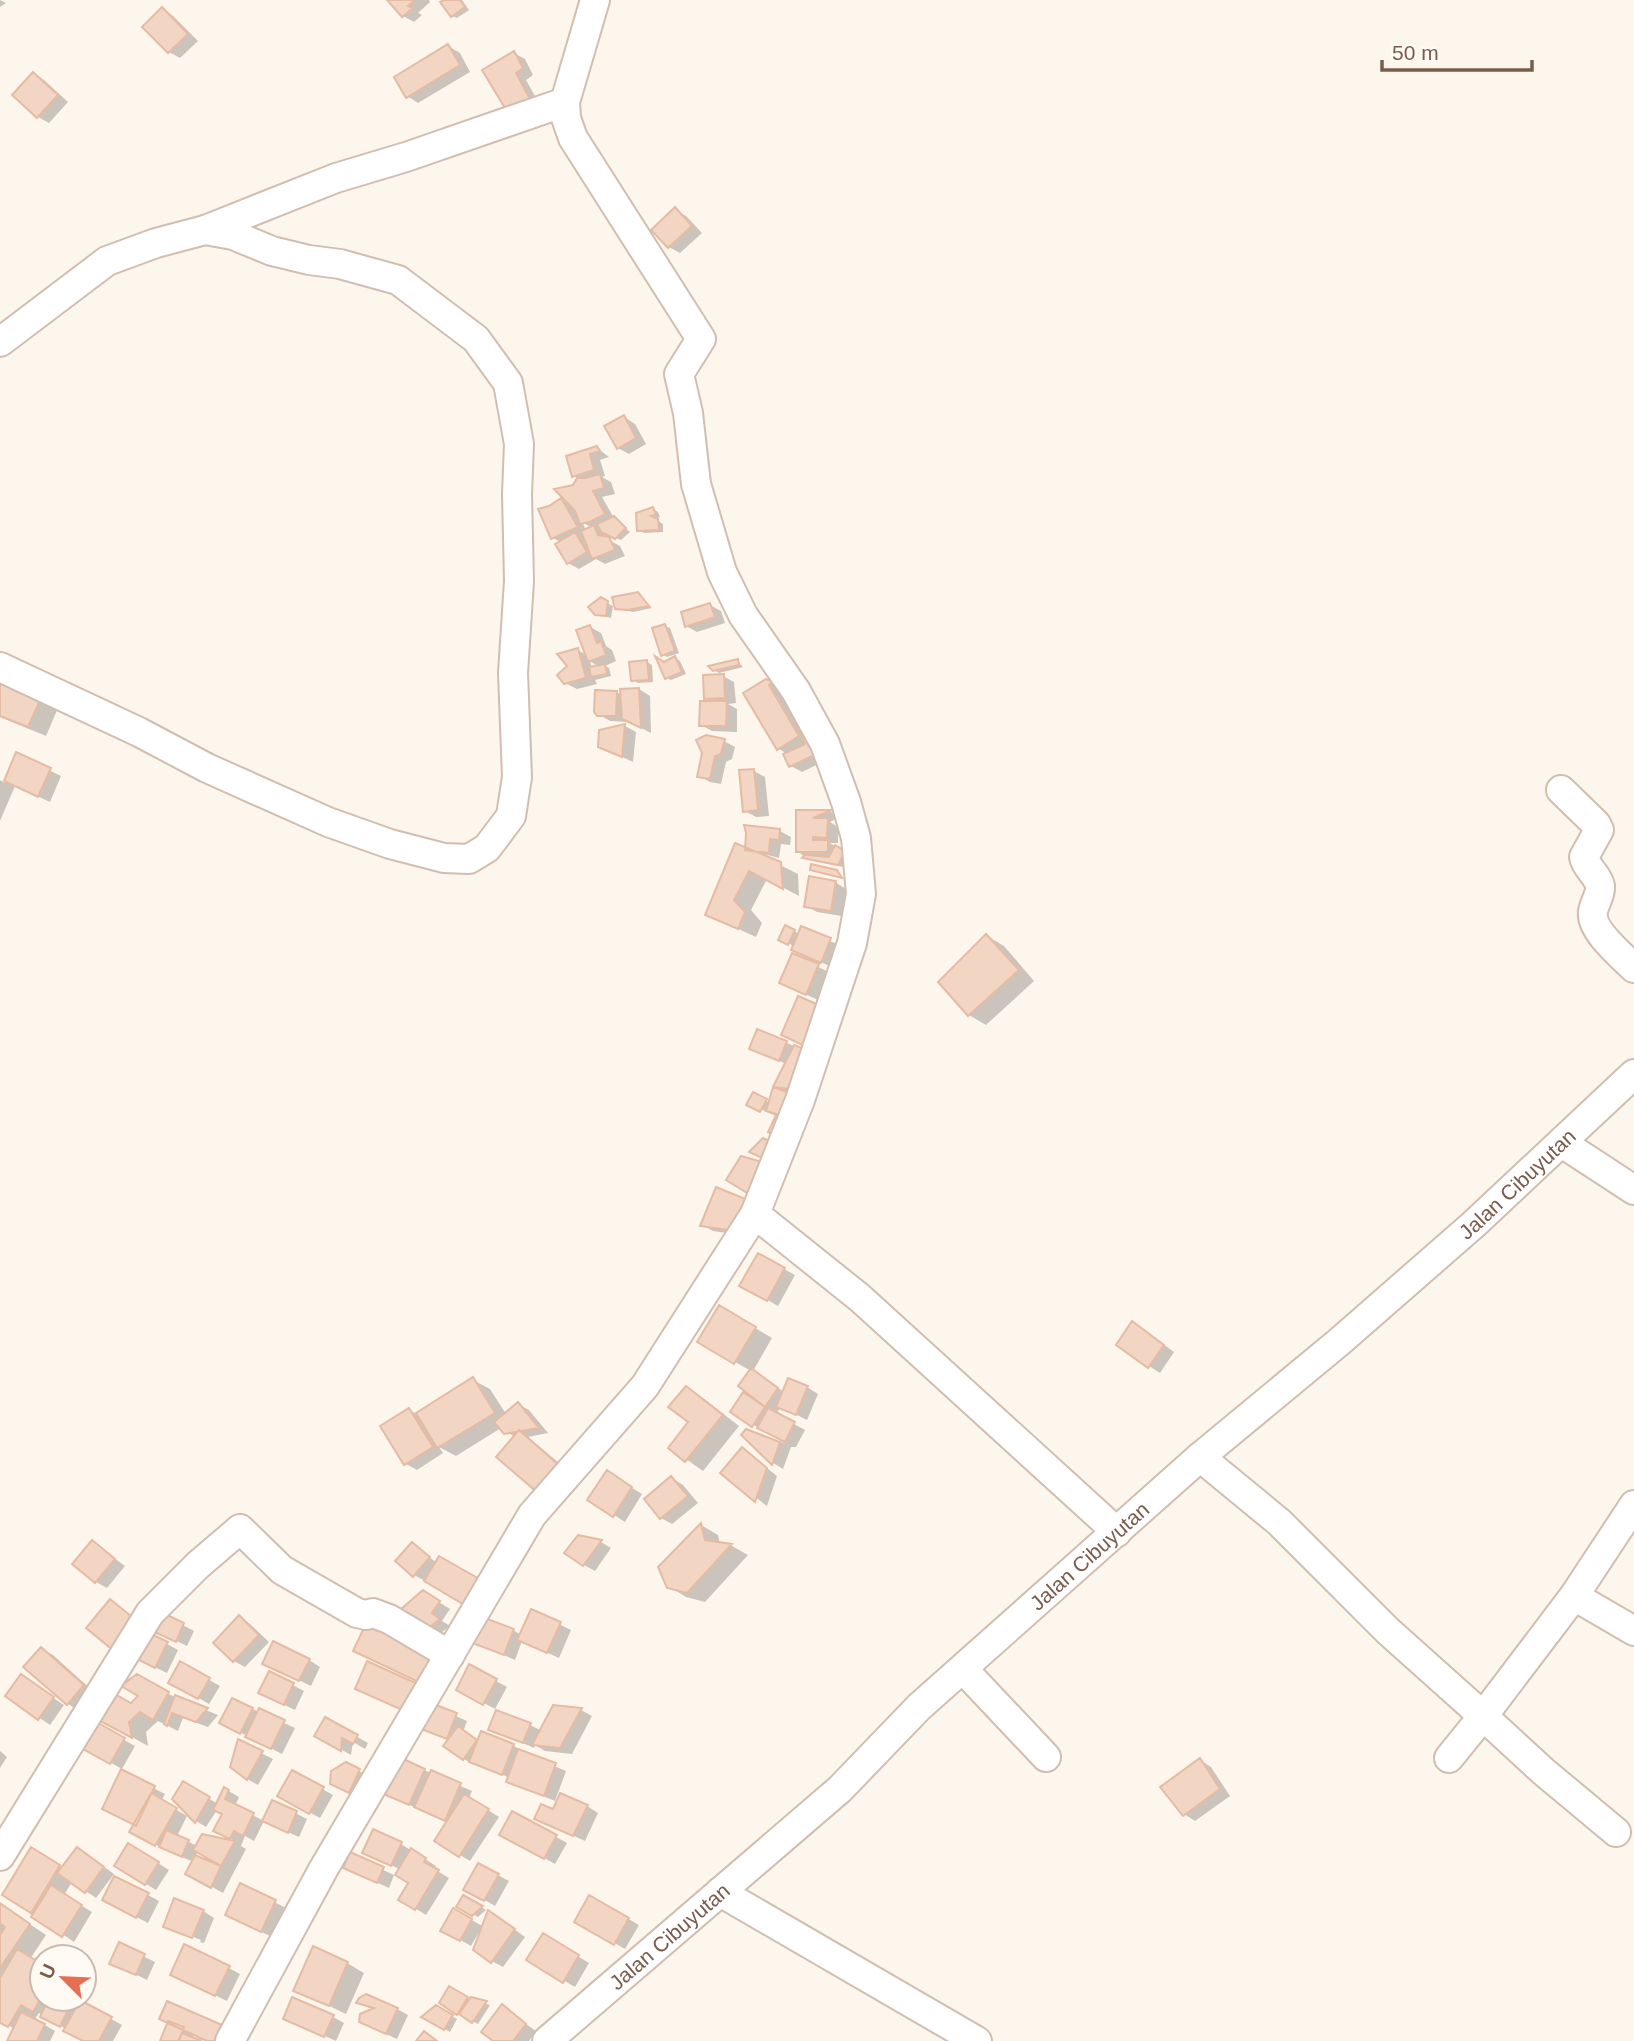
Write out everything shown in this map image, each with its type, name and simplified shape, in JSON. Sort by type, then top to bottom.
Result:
[{"type":"street","points":[[230,2041],[324,1868],[533,1516],[645,1386],[755,1214],[800,1100],[852,943],[861,894],[856,838],[825,744],[796,691],[743,615],[722,572],[706,523],[696,484],[689,421],[679,374],[701,339],[573,138],[566,118],[565,102],[595,0]]},
{"type":"street","points":[[0,342],[107,261],[156,243],[205,230],[336,178],[406,157],[565,102]]},
{"type":"street","points":[[0,667],[139,732],[218,773],[328,822],[390,844],[444,858],[469,859],[486,848],[510,816],[517,777],[513,673],[519,581],[519,444],[508,383],[477,339],[398,280],[340,264],[284,254],[233,235],[205,230]]},
{"type":"street","points":[[1561,790],[1599,830],[1584,857],[1600,884],[1593,922],[1634,968]]},
{"type":"street","name":"Jalan Cibuyutan","points":[[547,2041],[840,1789],[919,1707],[1200,1457],[1339,1342],[1474,1224],[1634,1074]]},
{"type":"street","points":[[1562,1143],[1634,1190]]},
{"type":"street","points":[[755,1214],[860,1298],[1117,1532]]},
{"type":"street","points":[[1200,1457],[1279,1522],[1388,1631],[1544,1772],[1616,1832]]},
{"type":"street","points":[[1449,1758],[1574,1596],[1634,1505]]},
{"type":"street","points":[[0,1856],[150,1613],[198,1565],[240,1529],[282,1570],[357,1613],[373,1613],[389,1619],[450,1655]]},
{"type":"street","points":[[1574,1596],[1634,1631]]},
{"type":"street","points":[[963,1669],[1046,1757]]},
{"type":"street","points":[[720,1892],[977,2041]]},
{"type":"building","points":[[387,0],[415,0],[408,6],[413,8],[402,17]]},
{"type":"building","points":[[460,0],[465,7],[451,17],[440,2]]},
{"type":"building","points":[[162,7],[188,34],[168,53],[142,27]]},
{"type":"building","points":[[448,44],[460,65],[406,98],[394,77]]},
{"type":"building","points":[[514,51],[523,68],[516,73],[530,99],[508,113],[482,70]]},
{"type":"building","points":[[33,72],[58,95],[37,118],[12,95]]},
{"type":"building","points":[[675,207],[692,226],[668,248],[651,230]]},
{"type":"building","points":[[624,415],[636,438],[617,449],[604,426]]},
{"type":"building","points":[[597,446],[600,451],[590,454],[594,470],[572,477],[566,456]]},
{"type":"building","points":[[600,474],[604,488],[593,491],[605,514],[580,524],[575,511],[554,489],[573,485],[577,478]]},
{"type":"building","points":[[561,498],[578,527],[551,539],[538,509]]},
{"type":"building","points":[[653,507],[656,515],[651,516],[658,519],[659,530],[637,531],[636,513]]},
{"type":"building","points":[[614,516],[626,528],[615,539],[601,532],[597,524]]},
{"type":"building","points":[[594,525],[598,535],[609,537],[615,550],[592,559],[581,531]]},
{"type":"building","points":[[575,532],[587,552],[567,564],[555,544]]},
{"type":"building","points":[[638,592],[649,606],[615,609],[612,597]]},
{"type":"building","points":[[601,597],[608,601],[606,616],[595,615],[588,607]]},
{"type":"building","points":[[710,603],[715,617],[685,627],[681,612]]},
{"type":"building","points":[[665,624],[675,651],[661,656],[652,628]]},
{"type":"building","points":[[590,625],[597,643],[601,641],[606,655],[588,662],[576,630]]},
{"type":"building","points":[[578,648],[586,678],[564,684],[557,675],[567,666],[557,654]]},
{"type":"building","points":[[655,656],[664,662],[675,656],[682,672],[665,679]]},
{"type":"building","points":[[738,659],[739,665],[713,671],[708,666]]},
{"type":"building","points":[[647,660],[649,680],[631,681],[629,662]]},
{"type":"building","points":[[605,664],[607,674],[591,677],[589,667]]},
{"type":"building","points":[[724,674],[725,698],[704,699],[703,675]]},
{"type":"building","points":[[0,679],[42,696],[28,727],[0,716]]},
{"type":"building","points":[[766,679],[773,682],[769,685],[799,736],[777,750],[743,693]]},
{"type":"building","points":[[639,688],[641,728],[622,719],[620,689]]},
{"type":"building","points":[[595,690],[617,691],[616,716],[597,716],[594,712]]},
{"type":"building","points":[[700,701],[727,701],[726,726],[699,726]]},
{"type":"building","points":[[799,709],[819,753],[789,767],[783,754],[805,744],[794,718]]},
{"type":"building","points":[[625,724],[622,757],[598,747],[599,730]]},
{"type":"building","points":[[706,735],[725,739],[721,754],[715,756],[710,779],[697,777],[702,753],[696,740]]},
{"type":"building","points":[[16,752],[51,768],[38,797],[4,781]]},
{"type":"building","points":[[754,769],[758,810],[743,812],[739,770]]},
{"type":"building","points":[[796,810],[832,810],[813,818],[828,818],[827,838],[813,837],[813,840],[828,840],[828,852],[796,852]]},
{"type":"building","points":[[744,825],[780,829],[779,840],[770,839],[769,853],[745,850]]},
{"type":"building","points":[[735,843],[781,862],[783,889],[749,871],[734,900],[745,912],[738,929],[705,915]]},
{"type":"building","points":[[835,845],[845,851],[838,865],[802,858],[805,855],[829,857]]},
{"type":"building","points":[[811,864],[837,870],[842,878],[810,870]]},
{"type":"building","points":[[809,876],[836,881],[831,911],[804,907]]},
{"type":"building","points":[[785,925],[795,930],[788,945],[778,940]]},
{"type":"building","points":[[801,926],[831,938],[821,963],[791,950]]},
{"type":"building","points":[[986,934],[1019,970],[968,1016],[938,982]]},
{"type":"building","points":[[792,953],[819,964],[806,995],[779,983]]},
{"type":"building","points":[[798,996],[826,1008],[811,1049],[781,1035]]},
{"type":"building","points":[[757,1029],[787,1041],[779,1061],[749,1049]]},
{"type":"building","points":[[794,1045],[812,1052],[797,1090],[773,1087]]},
{"type":"building","points":[[773,1087],[796,1095],[789,1118],[766,1111]]},
{"type":"building","points":[[753,1092],[767,1099],[760,1112],[746,1105]]},
{"type":"building","points":[[776,1115],[788,1121],[779,1138],[768,1132]]},
{"type":"building","points":[[763,1138],[775,1144],[767,1160],[749,1152]]},
{"type":"building","points":[[741,1156],[766,1163],[747,1193],[726,1180]]},
{"type":"building","points":[[716,1187],[748,1200],[735,1231],[700,1226]]},
{"type":"building","points":[[758,1253],[785,1268],[767,1301],[739,1286]]},
{"type":"building","points":[[719,1305],[756,1327],[734,1364],[697,1342]]},
{"type":"building","points":[[1132,1321],[1164,1345],[1148,1368],[1116,1345]]},
{"type":"building","points":[[751,1368],[778,1388],[765,1407],[738,1386]]},
{"type":"building","points":[[473,1377],[495,1413],[437,1448],[416,1413]]},
{"type":"building","points":[[788,1378],[808,1386],[796,1415],[776,1407]]},
{"type":"building","points":[[686,1386],[723,1415],[685,1462],[668,1448],[688,1422],[668,1407]]},
{"type":"building","points":[[743,1392],[765,1407],[752,1427],[730,1412]]},
{"type":"building","points":[[518,1402],[539,1428],[504,1434],[494,1422]]},
{"type":"building","points":[[409,1408],[433,1447],[404,1465],[380,1426]]},
{"type":"building","points":[[768,1408],[795,1422],[785,1442],[757,1428]]},
{"type":"building","points":[[746,1429],[780,1442],[772,1465],[741,1435]]},
{"type":"building","points":[[519,1430],[561,1467],[538,1493],[496,1457]]},
{"type":"building","points":[[742,1447],[767,1468],[755,1502],[720,1473]]},
{"type":"building","points":[[607,1470],[632,1487],[613,1517],[587,1500]]},
{"type":"building","points":[[671,1476],[688,1496],[660,1519],[644,1499]]},
{"type":"building","points":[[701,1523],[705,1540],[732,1544],[687,1593],[667,1588],[658,1567]]},
{"type":"building","points":[[578,1535],[602,1540],[583,1566],[564,1553]]},
{"type":"building","points":[[92,1540],[115,1559],[95,1583],[72,1564]]},
{"type":"building","points":[[412,1542],[430,1557],[413,1577],[395,1561]]},
{"type":"building","points":[[439,1556],[483,1581],[468,1607],[424,1581]]},
{"type":"building","points":[[423,1590],[440,1601],[432,1613],[440,1619],[425,1631],[393,1616]]},
{"type":"building","points":[[110,1599],[138,1622],[114,1651],[86,1628]]},
{"type":"building","points":[[531,1609],[561,1622],[547,1653],[517,1640]]},
{"type":"building","points":[[159,1611],[184,1623],[176,1642],[150,1630]]},
{"type":"building","points":[[239,1615],[259,1635],[233,1662],[213,1643]]},
{"type":"building","points":[[477,1615],[514,1629],[504,1655],[467,1641]]},
{"type":"building","points":[[368,1619],[442,1654],[427,1686],[353,1651]]},
{"type":"building","points":[[145,1631],[168,1642],[155,1668],[133,1657]]},
{"type":"building","points":[[273,1641],[310,1659],[299,1681],[262,1664]]},
{"type":"building","points":[[41,1647],[84,1685],[67,1705],[23,1667]]},
{"type":"building","points":[[180,1661],[210,1678],[198,1699],[168,1683]]},
{"type":"building","points":[[367,1661],[422,1686],[409,1713],[355,1689]]},
{"type":"building","points":[[469,1664],[497,1679],[483,1705],[456,1690]]},
{"type":"building","points":[[269,1671],[294,1683],[284,1705],[258,1693]]},
{"type":"building","points":[[21,1674],[54,1697],[38,1720],[5,1696]]},
{"type":"building","points":[[137,1674],[169,1692],[153,1720],[140,1712],[129,1722],[132,1738],[91,1716],[106,1689],[131,1703],[138,1696],[121,1686]]},
{"type":"building","points":[[175,1695],[208,1708],[196,1722],[172,1713],[167,1726],[164,1724]]},
{"type":"building","points":[[232,1698],[253,1708],[240,1734],[219,1723]]},
{"type":"building","points":[[426,1701],[457,1713],[447,1739],[416,1727]]},
{"type":"building","points":[[553,1705],[582,1708],[560,1748],[532,1745]]},
{"type":"building","points":[[259,1708],[285,1720],[271,1749],[245,1737]]},
{"type":"building","points":[[496,1710],[531,1723],[523,1743],[488,1730]]},
{"type":"building","points":[[88,1717],[125,1738],[110,1764],[74,1744]]},
{"type":"building","points":[[325,1717],[358,1735],[353,1744],[342,1738],[341,1751],[314,1736]]},
{"type":"building","points":[[458,1726],[477,1740],[463,1760],[443,1746]]},
{"type":"building","points":[[481,1731],[514,1744],[502,1775],[469,1762]]},
{"type":"building","points":[[238,1739],[263,1751],[247,1780],[230,1767]]},
{"type":"building","points":[[518,1749],[556,1763],[544,1796],[506,1782]]},
{"type":"building","points":[[397,1756],[425,1769],[409,1805],[381,1793]]},
{"type":"building","points":[[1200,1758],[1220,1789],[1183,1816],[1160,1787]]},
{"type":"building","points":[[346,1762],[360,1769],[349,1793],[330,1784],[331,1771]]},
{"type":"building","points":[[121,1769],[155,1786],[136,1826],[102,1809]]},
{"type":"building","points":[[292,1770],[324,1787],[309,1814],[277,1796]]},
{"type":"building","points":[[431,1770],[461,1783],[445,1821],[414,1807]]},
{"type":"building","points":[[183,1781],[210,1797],[195,1823],[172,1799]]},
{"type":"building","points":[[224,1787],[229,1790],[225,1799],[254,1813],[243,1836],[234,1831],[230,1839],[213,1831],[222,1814],[213,1810]]},
{"type":"building","points":[[151,1793],[177,1808],[155,1846],[129,1832]]},
{"type":"building","points":[[560,1793],[588,1805],[573,1836],[534,1819],[541,1804],[553,1809]]},
{"type":"building","points":[[464,1794],[489,1809],[459,1857],[434,1841]]},
{"type":"building","points":[[272,1800],[297,1811],[288,1833],[262,1821]]},
{"type":"building","points":[[512,1811],[557,1835],[544,1859],[499,1835]]},
{"type":"building","points":[[373,1829],[402,1842],[391,1866],[362,1853]]},
{"type":"building","points":[[166,1830],[189,1840],[182,1857],[159,1847]]},
{"type":"building","points":[[202,1834],[235,1841],[221,1866],[193,1850]]},
{"type":"building","points":[[128,1843],[159,1862],[145,1885],[114,1866]]},
{"type":"building","points":[[31,1847],[60,1865],[31,1913],[2,1895]]},
{"type":"building","points":[[77,1847],[104,1867],[85,1893],[57,1873]]},
{"type":"building","points":[[411,1848],[426,1858],[424,1862],[439,1870],[415,1910],[398,1900],[408,1883],[395,1875]]},
{"type":"building","points":[[350,1852],[384,1867],[377,1883],[343,1868]]},
{"type":"building","points":[[195,1855],[221,1866],[211,1888],[185,1874]]},
{"type":"building","points":[[478,1863],[499,1874],[484,1901],[463,1890]]},
{"type":"building","points":[[114,1876],[149,1893],[136,1918],[102,1900]]},
{"type":"building","points":[[240,1883],[276,1900],[261,1932],[225,1915]]},
{"type":"building","points":[[51,1885],[82,1905],[62,1937],[31,1917]]},
{"type":"building","points":[[463,1895],[483,1906],[472,1916],[456,1907]]},
{"type":"building","points":[[589,1895],[629,1918],[614,1945],[574,1922]]},
{"type":"building","points":[[174,1898],[204,1910],[192,1938],[163,1927]]},
{"type":"building","points":[[0,1903],[30,1924],[0,1968],[0,1935],[5,1927],[0,1924]]},
{"type":"building","points":[[453,1908],[472,1919],[460,1941],[440,1931]]},
{"type":"building","points":[[488,1910],[515,1929],[491,1963],[473,1950]]},
{"type":"building","points":[[543,1933],[579,1955],[563,1983],[526,1960]]},
{"type":"building","points":[[119,1942],[145,1954],[136,1975],[109,1964]]},
{"type":"building","points":[[184,1944],[230,1966],[215,1996],[170,1975]]},
{"type":"building","points":[[313,1946],[348,1962],[329,2006],[293,1991]]},
{"type":"building","points":[[17,1949],[28,1956],[28,2009],[21,2005],[8,2027],[0,2023],[0,1978]]},
{"type":"building","points":[[449,1986],[468,1997],[457,2015],[439,2003]]},
{"type":"building","points":[[366,1994],[398,2008],[386,2034],[359,2022],[360,2014],[374,2008],[356,2003]]},
{"type":"building","points":[[292,1997],[334,2015],[324,2037],[283,2019]]},
{"type":"building","points":[[471,1997],[487,2001],[472,2023],[459,2014]]},
{"type":"building","points":[[167,2001],[222,2025],[214,2041],[207,2041],[159,2019]]},
{"type":"building","points":[[502,2004],[526,2024],[513,2041],[493,2041],[481,2032]]},
{"type":"building","points":[[436,2005],[453,2015],[444,2030],[421,2017]]},
{"type":"building","points":[[98,2010],[112,2017],[99,2041],[83,2041],[63,2031],[73,2013],[98,2013]]},
{"type":"building","points":[[21,2012],[45,2024],[37,2041],[7,2041]]},
{"type":"building","points":[[42,2013],[66,2013],[60,2027],[40,2017]]},
{"type":"building","points":[[168,2021],[184,2027],[179,2041],[160,2041]]},
{"type":"building","points":[[424,2031],[437,2041],[416,2041]]},
{"type":"building","points":[[182,2033],[202,2041],[178,2041]]}]
